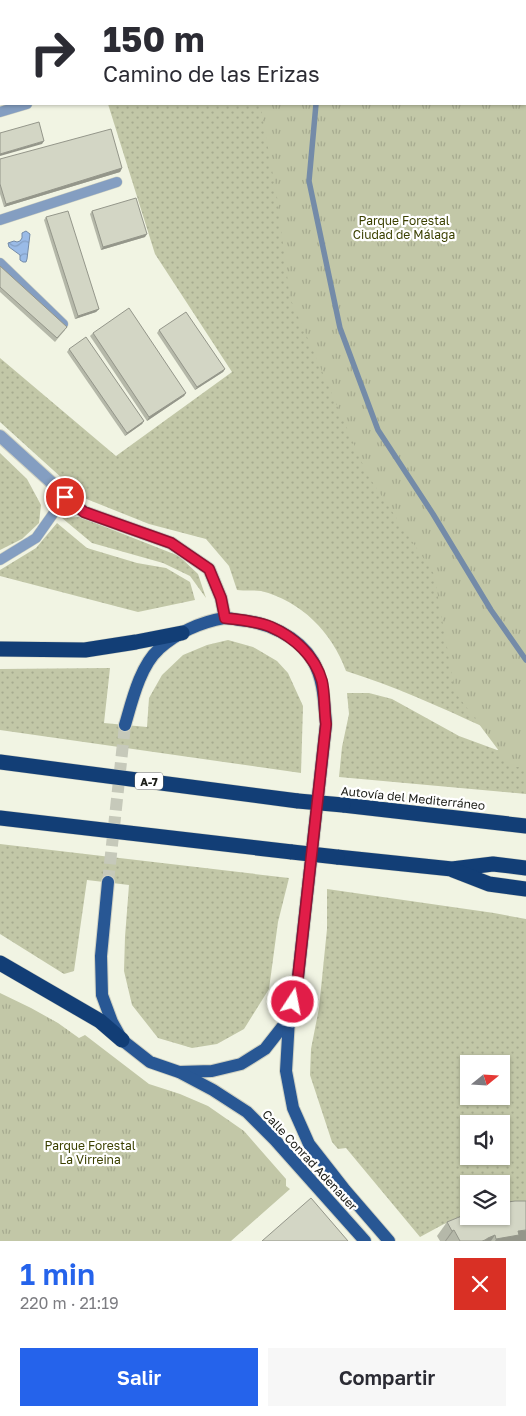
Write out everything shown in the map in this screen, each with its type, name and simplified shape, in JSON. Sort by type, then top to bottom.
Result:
[{"type":"highway","points":[[0,650],[85,650],[182,633]]},
{"type":"highway","name":"Autovía del Mediterráneo","points":[[0,762],[298,801],[526,826]]},
{"type":"highway","points":[[0,818],[452,869],[493,864],[526,868]]},
{"type":"highway","points":[[452,869],[489,884],[526,889]]},
{"type":"highway","points":[[0,963],[100,1021],[122,1040]]},
{"type":"main road","points":[[125,725],[134,693],[144,669],[158,650],[182,633],[200,625],[225,618]]},
{"type":"main road","name":"Calle Conrad Adenauer","points":[[225,618],[270,626],[299,644],[312,661],[322,682],[326,724],[297,986],[290,1017],[286,1071],[293,1108],[309,1144],[389,1241]]},
{"type":"main road","points":[[108,882],[101,956],[102,995],[112,1022],[122,1040],[150,1062],[179,1072],[212,1071],[241,1064],[265,1049],[290,1017]]},
{"type":"main road","name":"Calle Conrad Adenauer","points":[[179,1072],[213,1090],[247,1112],[275,1140],[365,1241]]},
{"type":"street","points":[[0,436],[27,459],[65,497],[84,512],[171,543],[209,569],[221,598],[225,618]]},
{"type":"lane","points":[[0,112],[24,105]]},
{"type":"lane","points":[[0,220],[117,182]]},
{"type":"lane","points":[[0,263],[64,324]]},
{"type":"lane","points":[[0,560],[36,538],[65,497]]},
{"type":"green space","points":[[108,105],[426,105],[486,728],[399,690],[346,671],[324,631],[302,610],[289,602],[261,591],[237,590],[229,566],[206,539],[149,524],[84,498],[0,422],[0,358],[116,456],[232,372],[155,254]]},
{"type":"green space","name":"Parque Forestal Ciudad de Málaga","points":[[262,105],[526,105],[526,767],[511,767],[455,692],[434,574],[367,474],[290,298],[277,197],[262,115]]},
{"type":"green space","points":[[0,453],[27,479],[41,505],[39,523],[22,539],[0,550]]},
{"type":"green space","points":[[80,517],[179,556],[198,574],[206,598],[190,576],[163,563],[92,543],[62,518]]},
{"type":"green space","points":[[57,523],[87,548],[137,563],[166,568],[190,582],[195,600],[138,612],[0,576],[0,570],[36,548]]},
{"type":"green space","points":[[228,640],[253,647],[277,661],[288,673],[303,706],[301,773],[0,730],[0,669],[110,668],[104,723],[147,727],[149,698],[162,675],[183,655],[207,645]]},
{"type":"green space","points":[[347,693],[369,693],[392,699],[459,736],[497,750],[526,744],[526,794],[339,777],[342,747],[349,714]]},
{"type":"green space","points":[[0,844],[289,878],[278,922],[269,989],[244,1029],[217,1044],[192,1048],[158,1038],[132,1005],[124,971],[129,885],[87,880],[74,971],[64,974],[0,934]]},
{"type":"green space","points":[[327,889],[526,919],[526,1208],[510,1209],[510,1175],[460,1175],[460,1219],[444,1224],[420,1237],[346,1148],[338,1149],[332,1142],[310,1075],[311,1049],[319,1008],[327,929]]},
{"type":"green space","name":"Parque Forestal La Virreina","points":[[0,993],[58,1023],[79,1038],[85,1035],[149,1084],[208,1106],[244,1131],[286,1179],[286,1186],[290,1189],[231,1241],[0,1241]]},
{"type":"water","points":[[26,231],[30,234],[27,259],[26,262],[23,262],[20,260],[20,255],[9,247],[8,243],[20,241],[22,233]]},
{"type":"building","points":[[39,122],[44,141],[0,154],[0,133]]},
{"type":"building","points":[[111,129],[122,168],[6,204],[0,184],[0,159]]},
{"type":"building","points":[[136,198],[147,234],[103,247],[92,211]]},
{"type":"building","points":[[68,211],[99,309],[78,316],[46,217]]},
{"type":"building","points":[[0,266],[67,327],[57,338],[0,287]]},
{"type":"building","points":[[129,308],[186,393],[149,417],[93,333]]},
{"type":"building","points":[[186,312],[225,369],[197,387],[159,330]]},
{"type":"building","points":[[86,337],[144,421],[127,433],[69,349]]},
{"type":"building","points":[[311,1198],[348,1241],[262,1241]]},
{"type":"building","points":[[526,1201],[526,1230],[518,1231],[519,1235],[496,1239],[495,1235],[482,1241],[460,1241],[447,1222],[460,1217],[460,1225],[510,1225],[510,1202]]},
{"type":"waterway","points":[[316,105],[309,181],[340,328],[378,430],[433,514],[491,610],[526,660]]},
{"type":"tunnel","points":[[108,882],[125,725]]},
{"type":"route","points":[[65,497],[84,512],[171,543],[209,569],[221,598],[225,618],[270,626],[299,644],[312,661],[322,682],[326,724],[297,986],[293,1002]]}]
